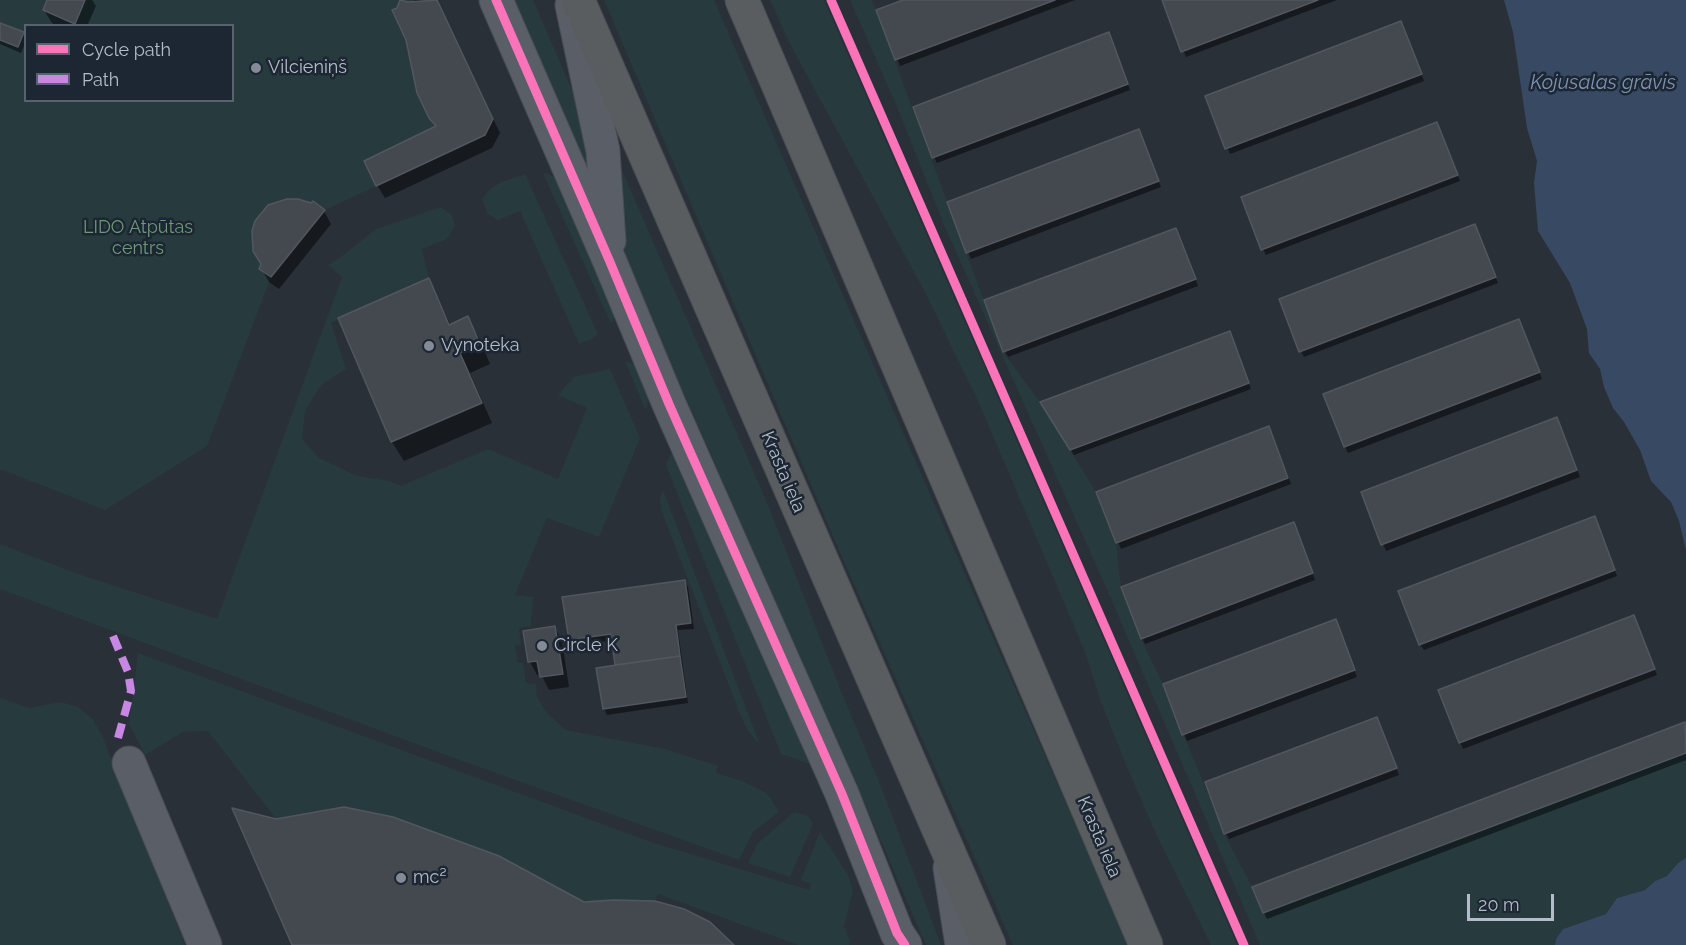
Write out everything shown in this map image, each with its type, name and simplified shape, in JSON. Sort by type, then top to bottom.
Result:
[{"type":"highway","name":"Krasta iela","points":[[578,0],[989,945]]},
{"type":"highway","name":"Krasta iela","points":[[742,0],[1146,945]]},
{"type":"street","points":[[496,0],[669,404],[842,794],[897,933],[905,945]]},
{"type":"street","points":[[571,0],[603,151],[610,262]]},
{"type":"street","points":[[129,762],[204,945]]},
{"type":"street","points":[[947,851],[962,945]]},
{"type":"green space","name":"LIDO Atpūtas centrs","points":[[0,0],[437,0],[493,119],[485,135],[325,210],[271,277],[207,446],[105,510],[0,469]]},
{"type":"green space","points":[[512,0],[533,0],[573,92],[584,124],[588,163],[585,164]]},
{"type":"green space","points":[[604,0],[714,0],[1129,945],[1013,945],[835,541]]},
{"type":"green space","points":[[770,0],[824,0],[1237,945],[1211,945],[1157,836],[1101,702],[1085,652],[979,403],[925,292],[791,46]]},
{"type":"green space","points":[[850,0],[871,0],[876,10],[1003,352],[1040,402],[1096,492],[1116,543],[1121,587],[1141,639],[1163,684],[1224,833],[1263,913],[1686,753],[1686,858],[1678,863],[1667,876],[1655,881],[1645,890],[1617,898],[1606,914],[1563,929],[1555,945],[1260,945],[1109,594],[944,225],[895,102]]},
{"type":"green space","points":[[617,159],[766,500],[882,789],[941,945],[926,945],[842,751],[791,644],[712,457],[623,258]]},
{"type":"green space","points":[[543,173],[559,181],[615,317],[611,324]]},
{"type":"green space","points":[[525,174],[598,334],[579,344],[520,211],[498,220],[488,214],[482,200],[495,186]]},
{"type":"green space","points":[[441,207],[452,215],[455,225],[447,239],[422,249],[429,278],[331,323],[346,369],[321,385],[305,411],[302,439],[319,458],[357,476],[389,481],[401,486],[488,449],[558,479],[587,408],[558,395],[574,377],[610,369],[640,438],[599,537],[547,518],[515,595],[533,597],[531,626],[519,628],[521,645],[515,646],[518,663],[523,663],[526,683],[536,684],[537,697],[547,713],[566,730],[665,749],[718,766],[716,773],[742,781],[767,793],[779,812],[753,832],[739,860],[443,754],[0,589],[0,544],[78,574],[217,619],[342,277],[328,265],[376,229]]},
{"type":"green space","points":[[625,361],[639,368],[644,374],[648,388],[646,411]]},
{"type":"green space","points":[[672,452],[678,452],[810,764],[781,754],[666,465]]},
{"type":"green space","points":[[663,490],[760,745],[748,731],[738,709],[662,512],[660,499]]},
{"type":"green space","points":[[138,653],[651,842],[809,890],[811,884],[801,880],[820,832],[848,875],[853,891],[844,926],[850,941],[849,945],[798,945],[658,894],[655,901],[584,902],[393,818],[344,807],[276,819],[208,731],[183,732],[145,755],[129,724]]},
{"type":"green space","points":[[0,698],[29,708],[61,702],[78,707],[93,719],[104,740],[185,945],[0,945]]},
{"type":"green space","points":[[794,812],[808,816],[813,824],[790,877],[748,863],[757,844]]},
{"type":"water","name":"Kojusalas grāvis","points":[[1504,0],[1686,0],[1686,550],[1679,521],[1671,502],[1651,481],[1640,450],[1613,408],[1604,387],[1600,369],[1589,353],[1587,329],[1570,283],[1538,231],[1534,183],[1537,161],[1527,128],[1513,32]]},
{"type":"water","points":[[1686,858],[1686,945],[1555,945],[1563,929],[1606,914],[1617,898],[1645,890],[1655,881],[1667,876],[1678,863]]},
{"type":"building","points":[[47,0],[85,0],[75,24],[43,10]]},
{"type":"building","points":[[400,0],[408,2],[437,0],[493,119],[485,135],[376,186],[364,161],[436,126],[429,118],[417,93],[406,40],[392,10],[397,8]]},
{"type":"building","points":[[903,0],[1055,0],[895,60],[876,10]]},
{"type":"building","points":[[1162,0],[1318,0],[1181,52]]},
{"type":"building","points":[[1401,21],[1422,74],[1225,149],[1205,96]]},
{"type":"building","points":[[0,23],[24,32],[18,47],[0,40]]},
{"type":"building","points":[[1109,32],[1128,84],[932,158],[913,107]]},
{"type":"building","points":[[1437,122],[1458,175],[1261,250],[1241,197]]},
{"type":"building","points":[[1139,129],[1159,181],[966,253],[947,202]]},
{"type":"building","points":[[287,199],[298,199],[311,203],[313,201],[325,210],[271,277],[259,269],[261,264],[253,251],[252,231],[255,221],[268,205]]},
{"type":"building","points":[[1475,224],[1496,277],[1299,352],[1279,299]]},
{"type":"building","points":[[1176,228],[1196,279],[1003,352],[984,300]]},
{"type":"building","points":[[429,278],[449,325],[468,316],[480,344],[460,353],[482,403],[391,442],[338,318]]},
{"type":"building","points":[[1519,319],[1540,372],[1344,447],[1323,394]]},
{"type":"building","points":[[1230,331],[1249,383],[1070,450],[1040,402]]},
{"type":"building","points":[[1557,417],[1577,470],[1381,545],[1361,492]]},
{"type":"building","points":[[1269,426],[1288,478],[1116,543],[1096,492]]},
{"type":"building","points":[[1595,516],[1615,570],[1419,645],[1398,591]]},
{"type":"building","points":[[1294,522],[1313,573],[1141,639],[1121,587]]},
{"type":"building","points":[[685,580],[691,623],[676,625],[680,656],[615,665],[611,634],[569,640],[562,597]]},
{"type":"building","points":[[1634,615],[1655,669],[1459,743],[1438,690]]},
{"type":"building","points":[[1336,619],[1355,670],[1182,735],[1163,684]]},
{"type":"building","name":"Circle K","points":[[555,626],[563,674],[540,677],[537,661],[528,662],[523,631]]},
{"type":"building","name":"Circle K","points":[[680,656],[686,697],[603,709],[596,668]]},
{"type":"building","points":[[1377,717],[1397,768],[1224,834],[1205,782]]},
{"type":"building","points":[[1685,722],[1686,753],[1263,913],[1252,887]]},
{"type":"building","name":"mc²","points":[[344,807],[393,817],[499,856],[584,902],[655,901],[684,909],[710,922],[734,945],[292,945],[232,808],[276,819]]},
{"type":"marked path","points":[[113,636],[128,672],[131,691],[118,738]]},
{"type":"cycle path","points":[[496,0],[669,404],[842,794],[897,933],[905,945]]},
{"type":"cycle path","points":[[831,0],[1244,945]]},
{"type":"place","name":"Vilcieniņš","points":[[256,68]]},
{"type":"place","name":"Vynoteka","points":[[429,346]]},
{"type":"place","name":"Circle K","points":[[542,646]]},
{"type":"place","name":"mc²","points":[[401,878]]}]
